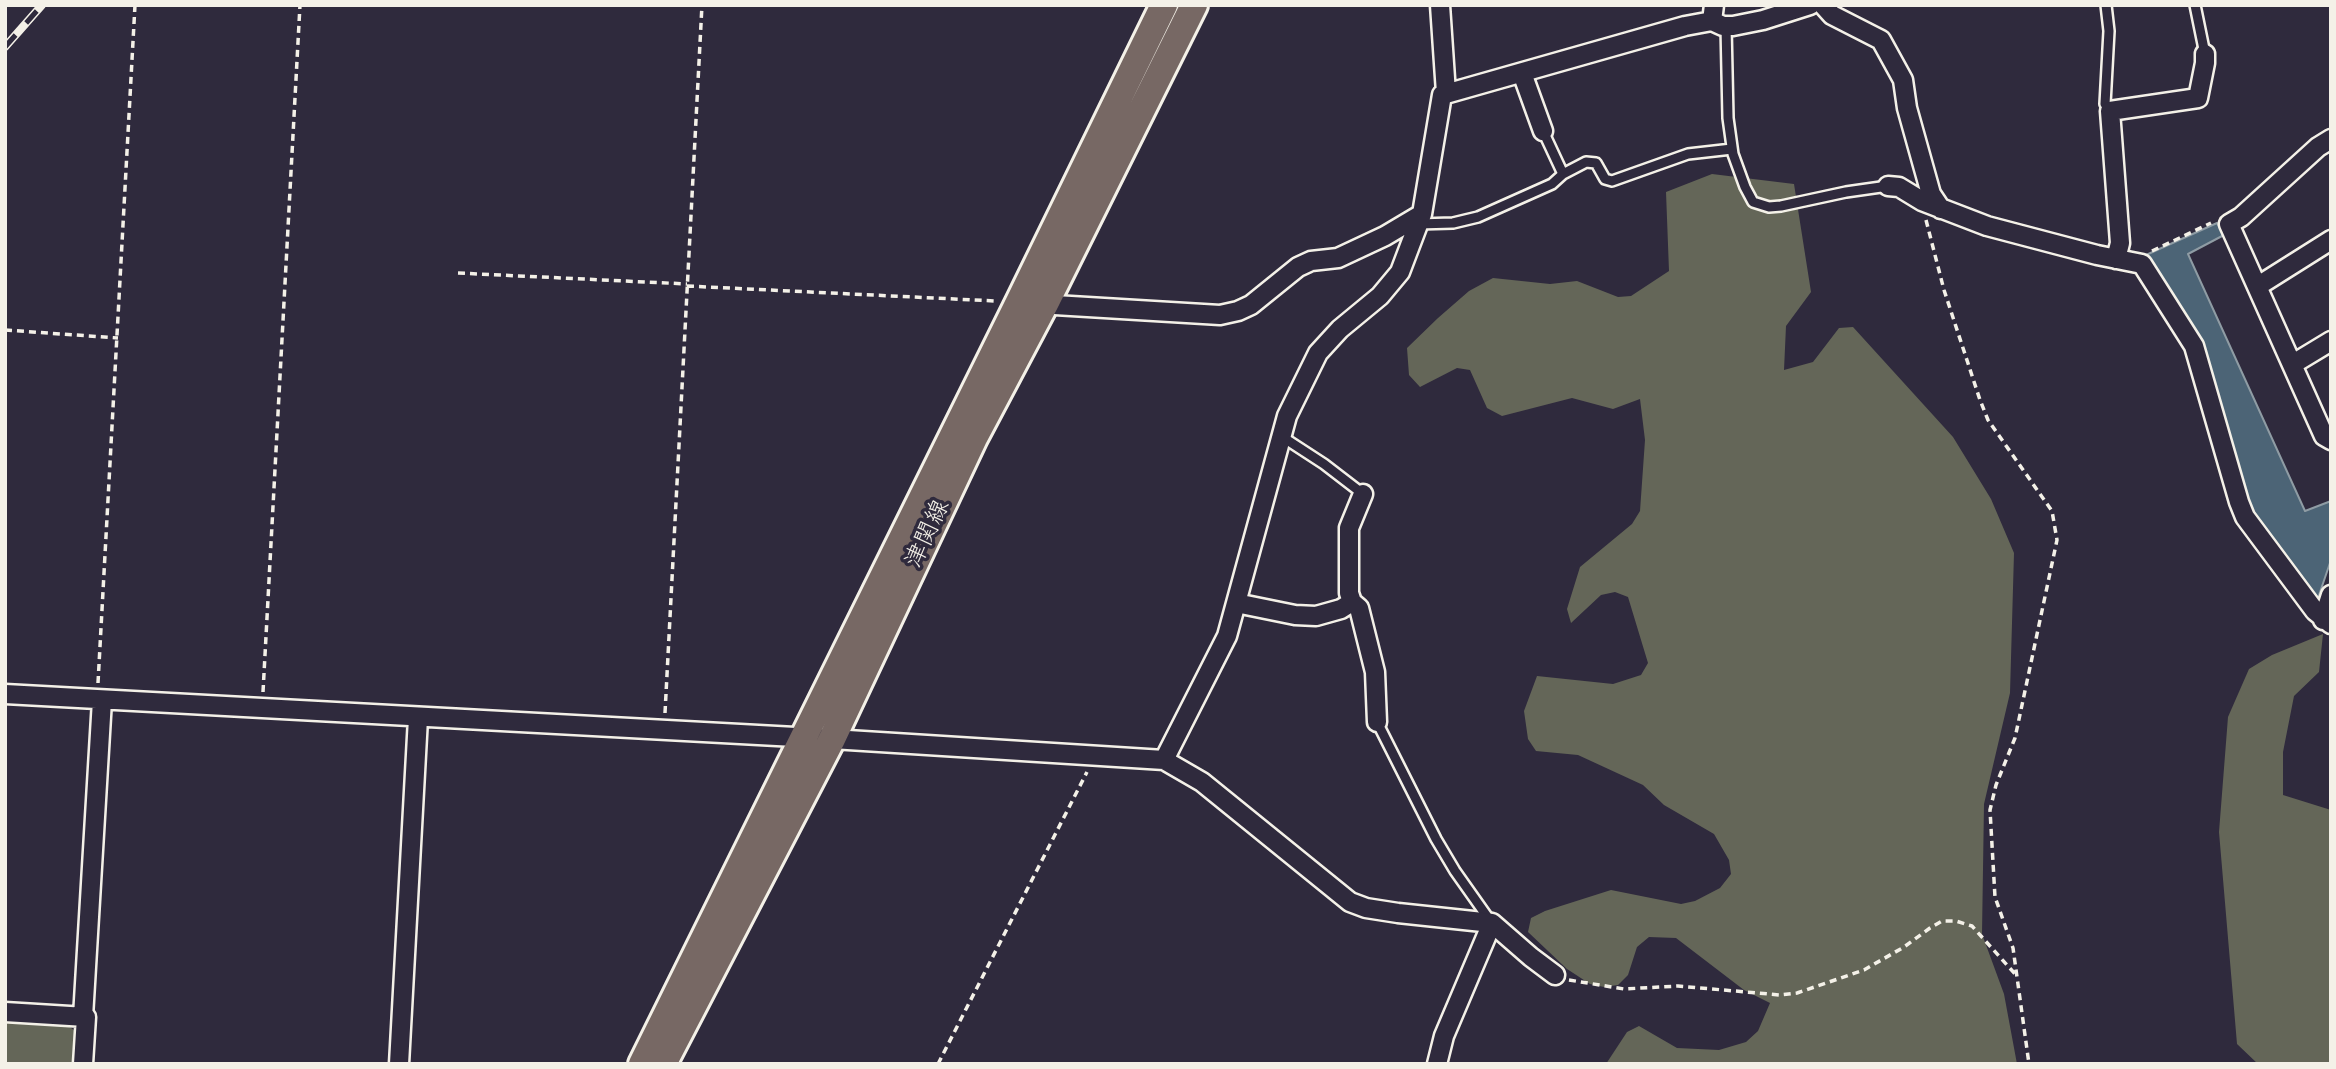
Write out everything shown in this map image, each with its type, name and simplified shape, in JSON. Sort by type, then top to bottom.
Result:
[{"type":"main road","name":"津関線","points":[[663,1064],[832,739],[974,438],[1164,5]]},
{"type":"main road","name":"津関線","points":[[642,1064],[803,738],[1032,303],[1195,5]]},
{"type":"street","points":[[1440,5],[1446,93]]},
{"type":"street","points":[[1164,760],[1227,636],[1287,416],[1318,353],[1340,329],[1380,296],[1400,272],[1420,219],[1443,95],[1717,18],[1763,20],[1810,5]]},
{"type":"street","points":[[1823,5],[1832,15],[1881,40],[1903,80],[1907,108],[1931,194],[1941,209]]},
{"type":"street","points":[[2116,259],[2120,243],[2110,111],[2198,98],[2205,54]]},
{"type":"street","points":[[1522,73],[1543,131]]},
{"type":"street","points":[[2331,139],[2318,146],[2241,217],[2229,224],[2324,436],[2331,440]]},
{"type":"street","points":[[1888,186],[1899,187],[1922,201],[1987,226],[2142,264],[2194,346],[2245,517],[2327,622]]},
{"type":"street","points":[[1032,303],[1220,316],[1238,312],[1251,305],[1298,267],[1311,261],[1338,258],[1420,219]]},
{"type":"street","points":[[2258,286],[2331,240]]},
{"type":"street","points":[[2293,364],[2331,341]]},
{"type":"street","points":[[1363,494],[1349,528],[1349,593],[1359,608],[1375,671],[1377,722]]},
{"type":"street","points":[[2327,622],[2331,595]]},
{"type":"street","points":[[1236,603],[1296,615],[1316,616],[1341,609],[1352,601]]},
{"type":"street","points":[[5,694],[1164,760],[1202,782],[1350,902],[1386,911],[1492,923],[1555,975]]},
{"type":"street","points":[[83,1017],[100,699]]},
{"type":"street","points":[[400,1064],[418,718]]},
{"type":"street","points":[[1437,1064],[1444,1035],[1492,923]]},
{"type":"street","points":[[5,1012],[86,1017],[83,1064]]},
{"type":"lane","points":[[2106,5],[2109,31],[2105,104],[2110,111]]},
{"type":"lane","points":[[2195,5],[2205,54]]},
{"type":"lane","points":[[1717,18],[1732,149],[1753,202],[1781,206],[1888,186]]},
{"type":"lane","points":[[1543,131],[1563,174]]},
{"type":"lane","points":[[1420,219],[1453,223],[1478,217],[1552,184],[1563,174],[1586,162],[1593,161],[1598,164],[1605,178],[1612,181],[1688,154],[1732,149]]},
{"type":"lane","points":[[1281,436],[1363,494]]},
{"type":"lane","points":[[1377,722],[1436,839],[1479,908],[1492,923]]},
{"type":"path","points":[[100,699],[135,5]]},
{"type":"path","points":[[262,710],[300,5]]},
{"type":"path","points":[[664,731],[702,5]]},
{"type":"path","points":[[1922,201],[1944,290],[1980,400],[1988,420],[2052,511],[2057,540],[2015,738],[1996,785],[1990,810],[1995,897],[2013,948],[2029,1064]]},
{"type":"path","points":[[2138,264],[2143,255],[2217,220],[2229,224]]},
{"type":"path","points":[[458,272],[1032,303]]},
{"type":"path","points":[[5,330],[118,338]]},
{"type":"path","points":[[939,1064],[1094,757]]},
{"type":"path","points":[[1555,975],[1576,982],[1625,989],[1678,986],[1780,995],[1797,993],[1864,970],[1942,921],[1956,921],[1972,926],[2018,977]]},
{"type":"green space","points":[[1712,174],[1794,184],[1811,292],[1786,326],[1784,370],[1813,362],[1839,328],[1853,327],[1953,437],[1991,499],[2014,553],[2010,693],[1984,804],[1982,934],[2004,994],[2017,1064],[1606,1064],[1627,1032],[1639,1026],[1677,1048],[1719,1050],[1746,1042],[1758,1031],[1770,1003],[1744,990],[1676,938],[1649,937],[1637,947],[1628,975],[1618,985],[1604,987],[1590,984],[1567,969],[1528,932],[1531,918],[1611,890],[1681,904],[1695,901],[1720,888],[1731,874],[1729,860],[1714,834],[1664,805],[1643,785],[1578,755],[1536,751],[1528,739],[1524,711],[1537,676],[1613,684],[1641,675],[1648,663],[1628,597],[1615,592],[1601,595],[1571,623],[1567,609],[1580,567],[1632,524],[1640,511],[1645,440],[1640,399],[1613,409],[1572,398],[1502,416],[1487,408],[1470,370],[1457,368],[1420,387],[1409,375],[1407,348],[1469,291],[1493,278],[1550,284],[1577,281],[1618,297],[1631,296],[1669,271],[1666,192]]},
{"type":"green space","points":[[2323,634],[2319,672],[2294,696],[2283,752],[2283,795],[2331,810],[2331,1064],[2258,1064],[2237,1044],[2219,832],[2228,717],[2249,669],[2272,655]]},
{"type":"green space","points":[[5,1020],[65,1023],[75,1031],[73,1064],[5,1064]]},
{"type":"water","points":[[2217,223],[2224,235],[2188,254],[2305,511],[2331,501],[2331,560],[2317,601],[2256,517],[2246,498],[2201,342],[2146,255]]},
{"type":"railway","points":[[5,47],[42,5]]}]
